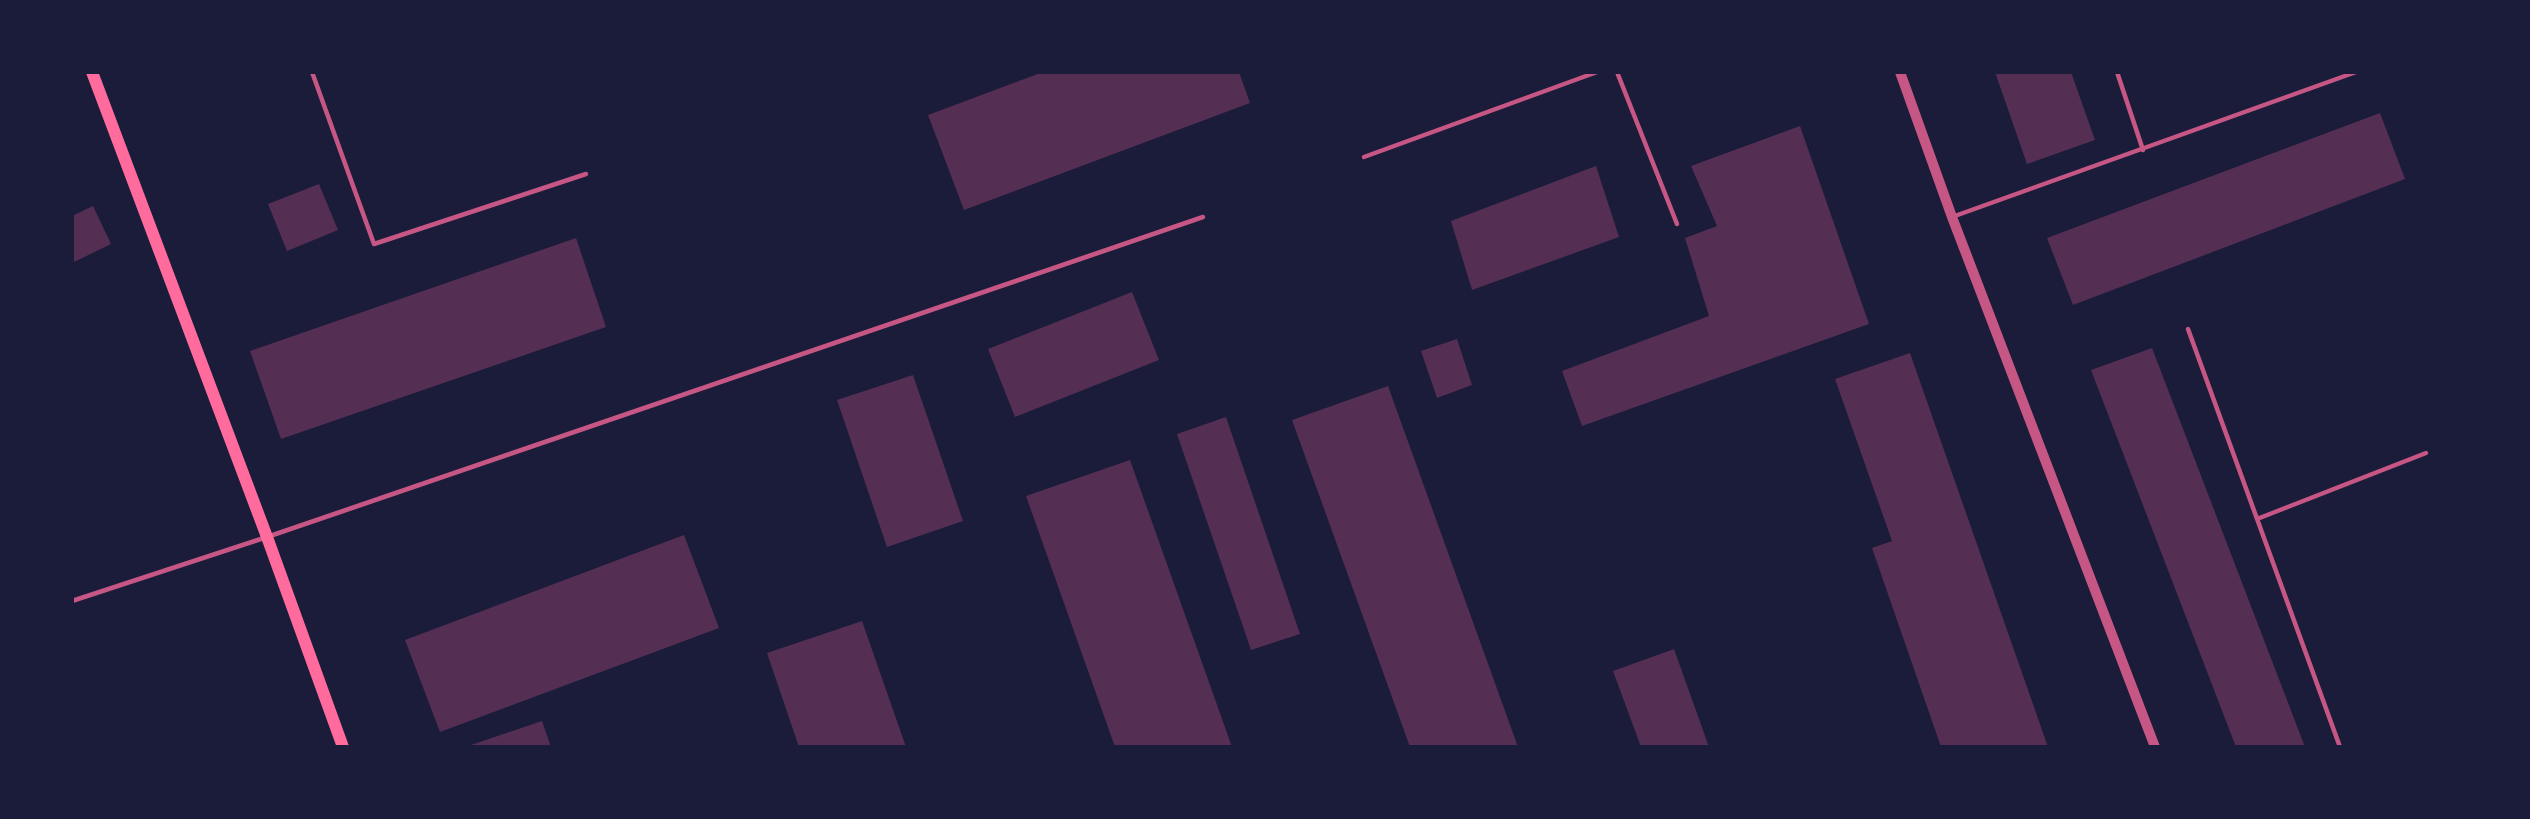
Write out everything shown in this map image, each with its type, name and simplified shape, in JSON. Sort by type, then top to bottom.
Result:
[{"type":"main road","points":[[92,72],[267,537],[343,747]]},
{"type":"street","points":[[1900,72],[1953,218],[2155,747]]},
{"type":"lane","points":[[312,72],[374,244],[586,174]]},
{"type":"lane","points":[[1364,157],[1597,72]]},
{"type":"lane","points":[[1617,72],[1677,224]]},
{"type":"lane","points":[[2118,72],[2143,150]]},
{"type":"lane","points":[[1953,218],[2356,72]]},
{"type":"lane","points":[[72,601],[267,537],[1203,218]]},
{"type":"lane","points":[[2188,329],[2340,747]]},
{"type":"lane","points":[[2257,519],[2426,453]]},
{"type":"building","points":[[1043,72],[1239,72],[1250,103],[964,210],[928,115]]},
{"type":"building","points":[[1995,72],[2071,72],[2095,140],[2027,164]]},
{"type":"building","points":[[2380,113],[2405,179],[2073,305],[2047,238]]},
{"type":"building","points":[[1800,126],[1869,324],[1582,426],[1562,371],[1709,316],[1685,238],[1717,226],[1691,166]]},
{"type":"building","points":[[1596,166],[1619,237],[1472,290],[1451,221]]},
{"type":"building","points":[[319,184],[338,230],[287,251],[268,204]]},
{"type":"building","points":[[93,206],[111,244],[72,263],[72,216]]},
{"type":"building","points":[[576,238],[606,327],[281,439],[250,351]]},
{"type":"building","points":[[1132,292],[1159,360],[1015,417],[988,349]]},
{"type":"building","points":[[1457,339],[1472,385],[1437,398],[1421,351]]},
{"type":"building","points":[[2152,348],[2305,747],[2236,747],[2091,370]]},
{"type":"building","points":[[1910,353],[2048,747],[1941,747],[1872,548],[1892,541],[1835,379]]},
{"type":"building","points":[[913,375],[963,521],[887,547],[837,400]]},
{"type":"building","points":[[1388,386],[1518,747],[1410,747],[1292,420]]},
{"type":"building","points":[[1226,417],[1300,634],[1251,650],[1177,434]]},
{"type":"building","points":[[1130,460],[1232,747],[1115,747],[1026,496]]},
{"type":"building","points":[[684,535],[719,628],[440,732],[405,640]]},
{"type":"building","points":[[862,621],[906,747],[799,747],[767,653]]},
{"type":"building","points":[[1674,649],[1709,747],[1641,747],[1613,671]]},
{"type":"building","points":[[542,721],[551,747],[465,747]]}]
